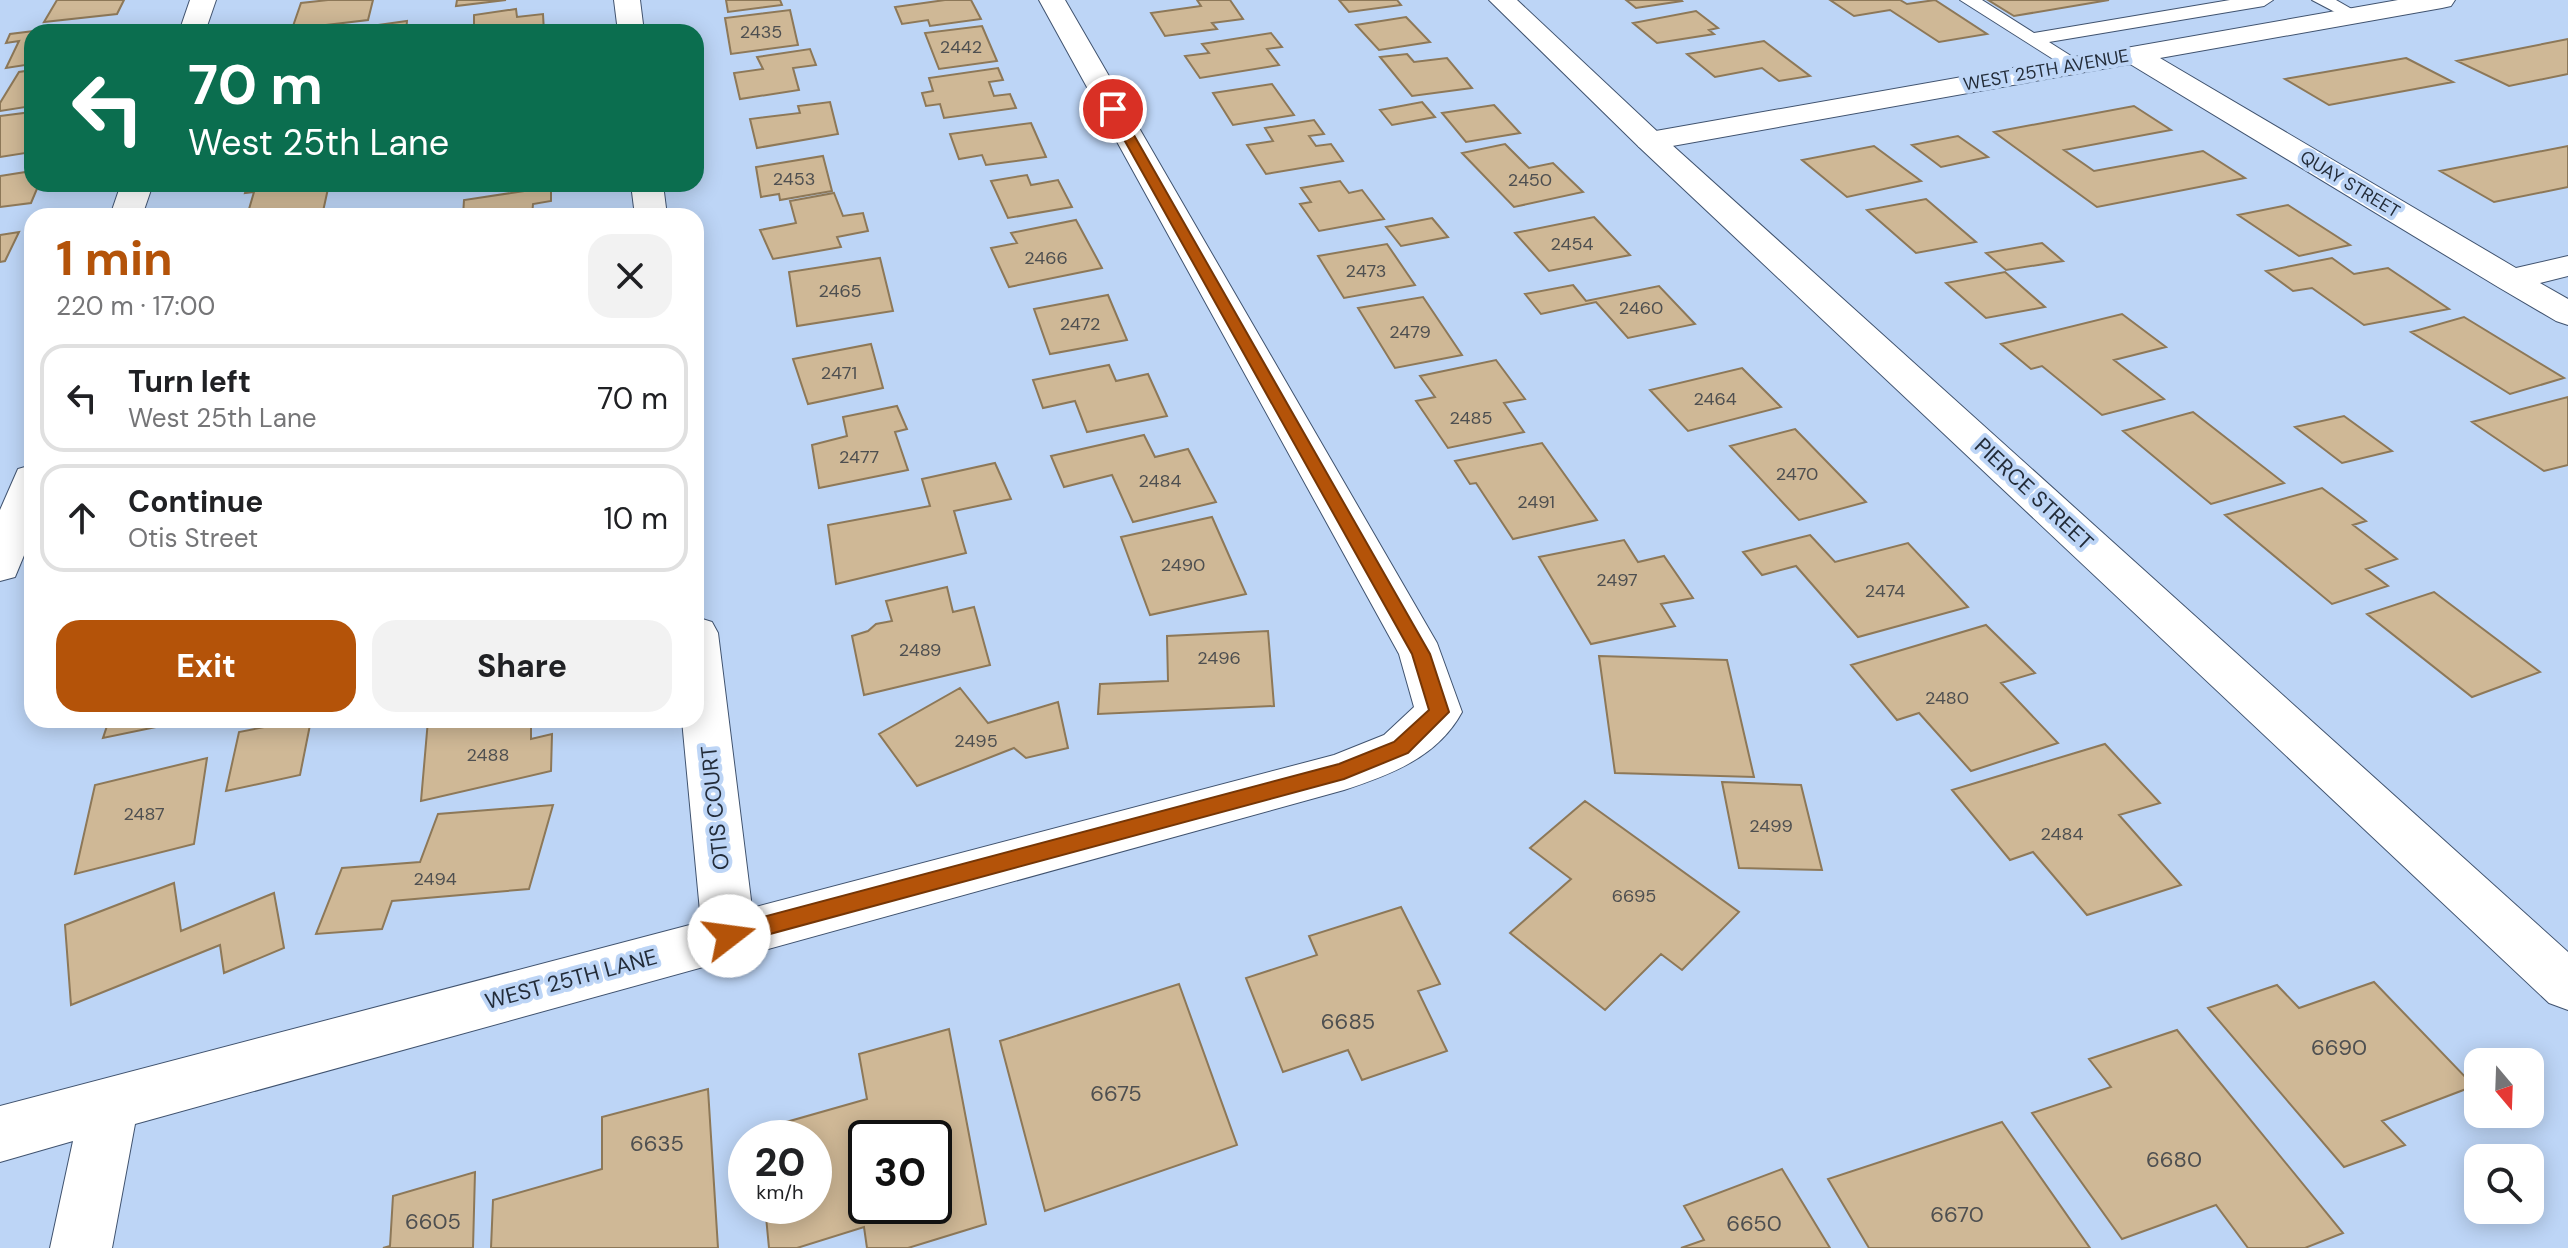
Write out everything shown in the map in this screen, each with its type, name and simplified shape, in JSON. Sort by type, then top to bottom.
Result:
[{"type":"street","points":[[195,24],[203,0]]},
{"type":"street","points":[[627,0],[630,24]]},
{"type":"street","name":"WEST 25TH LANE","points":[[0,1134],[1344,771],[1401,748],[1439,712],[1421,654],[1052,0]]},
{"type":"street","name":"PIERCE STREET","points":[[1502,0],[1650,141],[2568,986]]},
{"type":"street","name":"WEST 25TH AVENUE","points":[[1650,141],[2442,0]]},
{"type":"street","name":"QUAY STREET","points":[[2133,54],[2568,314]]},
{"type":"street","points":[[2510,280],[2568,266]]},
{"type":"street","points":[[0,567],[24,500]]},
{"type":"street","name":"OTIS COURT","points":[[704,706],[729,936]]},
{"type":"street","points":[[81,1248],[110,1103]]},
{"type":"lane","points":[[1969,0],[2072,65]]},
{"type":"lane","points":[[2031,39],[2264,0]]},
{"type":"lane","points":[[2321,0],[2354,16]]},
{"type":"building","points":[[57,0],[124,0],[117,14],[44,22]]},
{"type":"building","points":[[373,0],[368,20],[334,24],[294,24],[301,3]]},
{"type":"building","points":[[457,0],[506,0],[456,6]]},
{"type":"building","points":[[726,0],[780,0],[782,5],[728,12]]},
{"type":"building","points":[[971,0],[981,19],[930,26],[928,20],[902,24],[895,7]]},
{"type":"building","points":[[1197,0],[1230,0],[1243,19],[1212,23],[1217,29],[1165,36],[1151,13],[1201,6]]},
{"type":"building","points":[[1339,0],[1397,0],[1401,5],[1349,12]]},
{"type":"building","points":[[1626,0],[1681,0],[1682,1],[1636,8]]},
{"type":"building","points":[[1830,0],[1900,0],[1907,4],[1935,0],[1987,34],[1939,42],[1890,10],[1854,16]]},
{"type":"building","points":[[1988,0],[2109,0],[2014,16]]},
{"type":"building","points":[[516,9],[517,17],[543,14],[544,24],[474,24],[474,15]]},
{"type":"building","points":[[790,10],[798,45],[731,54],[725,18]]},
{"type":"building","points":[[1696,11],[1718,28],[1709,30],[1714,34],[1657,43],[1633,23]]},
{"type":"building","points":[[1406,17],[1430,42],[1379,50],[1356,25]]},
{"type":"building","points":[[982,26],[997,61],[939,69],[925,33]]},
{"type":"building","points":[[24,32],[24,65],[6,68],[19,41],[6,43],[10,34]]},
{"type":"building","points":[[1271,33],[1282,47],[1267,49],[1279,65],[1200,78],[1185,56],[1209,53],[1202,44]]},
{"type":"building","points":[[2568,39],[2568,74],[2509,86],[2457,61]]},
{"type":"building","points":[[1764,41],[1810,76],[1779,81],[1762,68],[1715,77],[1687,54]]},
{"type":"building","points":[[810,49],[816,65],[793,68],[799,90],[740,99],[734,73],[763,69],[757,57]]},
{"type":"building","points":[[1407,54],[1414,62],[1447,58],[1472,88],[1412,96],[1380,57]]},
{"type":"building","points":[[2406,58],[2453,82],[2329,105],[2285,79]]},
{"type":"building","points":[[998,68],[1003,80],[989,82],[994,96],[1010,94],[1016,108],[944,118],[940,104],[926,106],[922,93],[933,91],[929,78]]},
{"type":"building","points":[[24,71],[24,107],[0,111],[0,103],[19,72]]},
{"type":"building","points":[[1272,84],[1294,115],[1233,125],[1213,93]]},
{"type":"building","points":[[830,102],[838,134],[757,148],[750,119],[800,113],[798,106]]},
{"type":"building","points":[[1422,102],[1435,117],[1392,125],[1380,110]]},
{"type":"building","points":[[1494,105],[1520,133],[1466,142],[1442,113]]},
{"type":"building","points":[[2134,106],[2171,130],[2064,150],[2094,171],[2203,151],[2245,178],[2097,207],[1994,132]]},
{"type":"building","points":[[24,113],[24,153],[0,157],[0,116]]},
{"type":"building","points":[[1314,120],[1324,134],[1309,136],[1316,146],[1331,144],[1343,161],[1266,174],[1247,145],[1273,141],[1265,128]]},
{"type":"building","points":[[1031,123],[1046,157],[986,165],[982,155],[959,159],[950,134]]},
{"type":"building","points":[[1958,136],[1988,157],[1941,167],[1912,145]]},
{"type":"building","points":[[1505,144],[1529,168],[1553,163],[1583,192],[1514,207],[1462,153]]},
{"type":"building","points":[[1874,146],[1921,181],[1847,197],[1802,160]]},
{"type":"building","points":[[2568,146],[2568,187],[2494,202],[2440,171]]},
{"type":"building","points":[[823,156],[832,191],[780,200],[779,194],[761,197],[756,167]]},
{"type":"building","points":[[24,172],[24,192],[36,192],[31,203],[0,207],[0,176]]},
{"type":"building","points":[[1027,175],[1031,185],[1058,180],[1072,207],[1008,218],[991,181]]},
{"type":"building","points":[[1340,181],[1349,193],[1362,190],[1384,219],[1319,231],[1300,204],[1311,202],[1301,188]]},
{"type":"building","points":[[254,192],[327,192],[324,208],[249,208]]},
{"type":"building","points":[[518,192],[551,192],[551,201],[533,204],[533,208],[464,208],[464,200]]},
{"type":"building","points":[[834,193],[843,216],[863,213],[868,231],[837,237],[841,247],[773,259],[760,230],[796,223],[790,201]]},
{"type":"building","points":[[1926,199],[1976,242],[1916,253],[1867,210]]},
{"type":"building","points":[[2288,205],[2350,245],[2299,256],[2238,215]]},
{"type":"building","points":[[1594,217],[1630,255],[1549,271],[1515,233]]},
{"type":"building","points":[[1432,218],[1448,237],[1401,246],[1386,227]]},
{"type":"building","points":[[1076,220],[1102,268],[1009,287],[991,248],[1017,243],[1011,233]]},
{"type":"building","points":[[19,232],[5,261],[0,262],[0,235]]},
{"type":"building","points":[[2042,243],[2063,261],[2006,270],[1986,253]]},
{"type":"building","points":[[1387,244],[1415,285],[1344,298],[1318,256]]},
{"type":"building","points":[[880,258],[893,311],[797,326],[789,272]]},
{"type":"building","points":[[2332,258],[2354,274],[2388,268],[2449,309],[2364,325],[2312,288],[2293,291],[2266,271]]},
{"type":"building","points":[[2005,272],[2045,307],[1986,318],[1946,283]]},
{"type":"building","points":[[1573,285],[1586,301],[1659,286],[1695,324],[1628,338],[1596,302],[1541,314],[1525,294]]},
{"type":"building","points":[[1108,295],[1127,340],[1050,354],[1034,309]]},
{"type":"building","points":[[1423,297],[1462,355],[1395,368],[1358,308]]},
{"type":"building","points":[[2122,314],[2166,347],[2114,360],[2164,399],[2102,415],[2042,366],[2031,369],[2001,344]]},
{"type":"building","points":[[2464,317],[2564,378],[2510,394],[2411,332]]},
{"type":"building","points":[[871,344],[883,388],[808,404],[793,359]]},
{"type":"building","points":[[1496,360],[1525,399],[1504,403],[1524,432],[1448,448],[1416,401],[1435,397],[1420,376]]},
{"type":"building","points":[[1109,365],[1116,381],[1148,374],[1167,416],[1087,432],[1075,401],[1043,408],[1033,380]]},
{"type":"building","points":[[1742,368],[1781,407],[1688,431],[1650,390]]},
{"type":"building","points":[[2568,397],[2568,465],[2544,471],[2472,422]]},
{"type":"building","points":[[897,406],[907,429],[895,432],[908,470],[819,488],[812,445],[847,436],[843,417]]},
{"type":"building","points":[[2193,412],[2284,483],[2211,504],[2123,431]]},
{"type":"building","points":[[2344,416],[2392,451],[2342,463],[2295,427]]},
{"type":"building","points":[[1795,429],[1866,502],[1799,520],[1730,446]]},
{"type":"building","points":[[1144,435],[1155,457],[1188,449],[1216,502],[1133,522],[1112,475],[1064,487],[1051,456]]},
{"type":"building","points":[[1542,443],[1597,520],[1513,539],[1476,483],[1470,484],[1455,461]]},
{"type":"building","points":[[995,463],[1011,499],[954,511],[966,553],[836,584],[828,525],[930,506],[922,479]]},
{"type":"building","points":[[2322,488],[2366,521],[2353,525],[2397,559],[2366,569],[2388,586],[2332,604],[2225,515]]},
{"type":"building","points":[[1212,517],[1246,594],[1150,615],[1121,537]]},
{"type":"building","points":[[1810,535],[1835,562],[1908,543],[1968,607],[1858,637],[1796,566],[1762,575],[1743,552]]},
{"type":"building","points":[[1624,540],[1638,562],[1664,556],[1693,598],[1661,604],[1675,626],[1591,644],[1539,557]]},
{"type":"building","points":[[947,587],[953,612],[974,607],[990,665],[864,695],[852,636],[868,631],[876,624],[892,621],[886,601]]},
{"type":"building","points":[[2434,592],[2540,672],[2472,697],[2367,614]]},
{"type":"building","points":[[1986,625],[2035,673],[2001,683],[2058,743],[1971,771],[1919,713],[1897,720],[1851,665]]},
{"type":"building","points":[[1268,631],[1274,706],[1098,714],[1100,684],[1168,681],[1167,636]]},
{"type":"building","points":[[1599,656],[1727,660],[1754,777],[1615,773]]},
{"type":"building","points":[[960,688],[988,723],[1058,702],[1068,748],[1026,758],[1014,748],[917,786],[879,734]]},
{"type":"building","points":[[106,728],[151,728],[103,738]]},
{"type":"building","points":[[259,728],[309,728],[300,775],[226,791],[239,732]]},
{"type":"building","points":[[427,728],[531,728],[531,739],[552,734],[551,771],[421,801]]},
{"type":"building","points":[[2105,744],[2160,803],[2119,815],[2181,885],[2087,915],[2033,852],[2010,860],[1952,790]]},
{"type":"building","points":[[207,758],[194,844],[75,874],[95,785]]},
{"type":"building","points":[[1722,782],[1801,785],[1822,870],[1739,868]]},
{"type":"building","points":[[1585,801],[1739,912],[1682,970],[1661,954],[1605,1010],[1510,933],[1571,879],[1530,848]]},
{"type":"building","points":[[553,805],[529,889],[392,901],[382,929],[316,934],[342,868],[420,862],[438,814]]},
{"type":"building","points":[[174,883],[181,931],[274,893],[284,948],[224,973],[220,945],[71,1005],[65,925]]},
{"type":"building","points":[[1401,907],[1440,984],[1418,991],[1447,1051],[1362,1080],[1348,1050],[1283,1072],[1246,978],[1317,955],[1309,936]]},
{"type":"building","points":[[2374,982],[2464,1076],[2464,1090],[2382,1121],[2405,1145],[2344,1167],[2208,1008],[2277,985],[2299,1008]]},
{"type":"building","points":[[1179,984],[1237,1145],[1045,1211],[1000,1041]]},
{"type":"building","points":[[949,1029],[986,1224],[908,1248],[867,1248],[864,1227],[797,1248],[769,1248],[767,1224],[832,1224],[832,1120],[793,1120],[867,1099],[859,1054]]},
{"type":"building","points":[[2177,1030],[2343,1233],[2305,1248],[2248,1248],[2216,1205],[2122,1239],[2032,1113],[2111,1087],[2089,1059]]},
{"type":"building","points":[[708,1089],[718,1248],[491,1248],[493,1200],[602,1169],[602,1117]]},
{"type":"building","points":[[2002,1122],[2090,1248],[1869,1248],[1828,1179]]},
{"type":"building","points":[[1782,1169],[1830,1248],[1681,1248],[1704,1240],[1684,1206]]},
{"type":"building","points":[[475,1172],[473,1248],[383,1248],[390,1246],[393,1196]]},
{"type":"route","points":[[729,936],[1344,771],[1401,748],[1439,712],[1421,654],[1113,109]]}]
